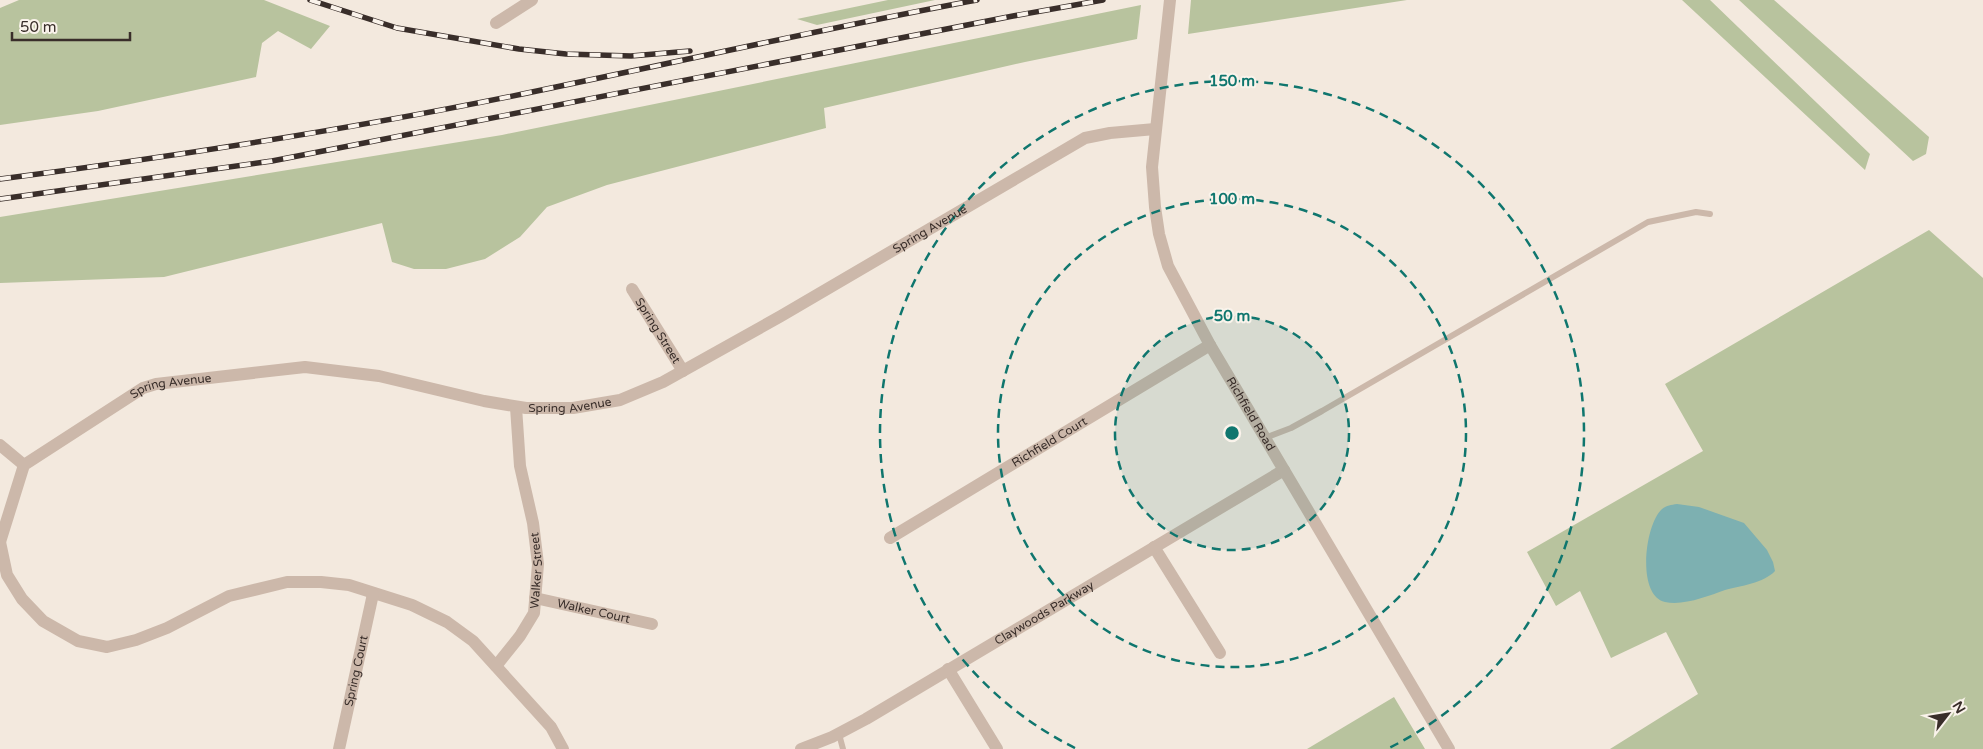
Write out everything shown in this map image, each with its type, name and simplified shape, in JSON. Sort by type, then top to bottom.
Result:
[{"type":"street","points":[[496,23],[532,0]]},
{"type":"street","name":"Richfield Road","points":[[1170,0],[1152,167],[1155,207],[1168,266],[1210,345],[1449,749]]},
{"type":"street","name":"Spring Avenue","points":[[24,465],[143,388],[165,383],[306,367],[379,376],[526,408],[573,408],[620,400],[663,382],[683,371],[1085,138],[1110,133],[1155,129]]},
{"type":"street","name":"Spring Street","points":[[632,289],[683,371]]},
{"type":"street","name":"Richfield Court","points":[[890,538],[1210,345]]},
{"type":"street","name":"Walker Street","points":[[496,666],[520,636],[534,613],[538,564],[533,523],[520,466],[516,406]]},
{"type":"street","points":[[0,445],[24,465],[0,542],[7,575],[22,599],[43,621],[78,640],[108,647],[136,640],[167,628],[229,596],[286,582],[321,582],[349,585],[412,605],[447,622],[473,641],[551,726],[563,749]]},
{"type":"street","name":"Claywoods Parkway","points":[[801,749],[839,734],[1284,470]]},
{"type":"street","points":[[1154,547],[1220,653]]},
{"type":"street","name":"Spring Court","points":[[338,749],[373,594]]},
{"type":"street","name":"Walker Court","points":[[535,598],[652,624]]},
{"type":"street","points":[[948,669],[997,749]]},
{"type":"lane","points":[[1265,438],[1299,424],[1648,222],[1696,212],[1710,214]]},
{"type":"lane","points":[[839,734],[843,749]]},
{"type":"green space","points":[[19,0],[264,0],[330,26],[311,49],[278,31],[262,43],[256,77],[98,111],[0,125],[0,8]]},
{"type":"green space","points":[[888,0],[935,0],[817,25],[797,19]]},
{"type":"green space","points":[[1191,0],[1407,0],[1188,34]]},
{"type":"green space","points":[[1682,0],[1710,0],[1870,154],[1865,170]]},
{"type":"green space","points":[[1739,0],[1774,0],[1929,137],[1926,154],[1913,161]]},
{"type":"green space","points":[[1141,5],[1137,39],[1025,62],[824,108],[826,128],[607,185],[547,207],[520,237],[485,259],[446,269],[414,269],[392,262],[382,223],[164,277],[0,283],[0,217],[502,135]]},
{"type":"green space","points":[[1929,230],[1983,278],[1983,749],[1610,749],[1698,694],[1666,632],[1611,658],[1580,591],[1556,606],[1527,552],[1703,451],[1665,384]]},
{"type":"green space","points":[[1394,697],[1425,749],[1307,749]]},
{"type":"water","points":[[1677,504],[1699,507],[1744,523],[1767,550],[1775,571],[1758,581],[1688,602],[1665,602],[1656,597],[1650,587],[1647,573],[1646,558],[1651,529],[1662,509]]},
{"type":"railway","points":[[310,0],[397,28],[519,49],[566,54],[631,56],[690,51]]},
{"type":"railway","points":[[0,179],[209,150],[348,127],[487,101],[871,20],[977,0]]},
{"type":"railway","points":[[0,199],[272,161],[1103,0]]}]
